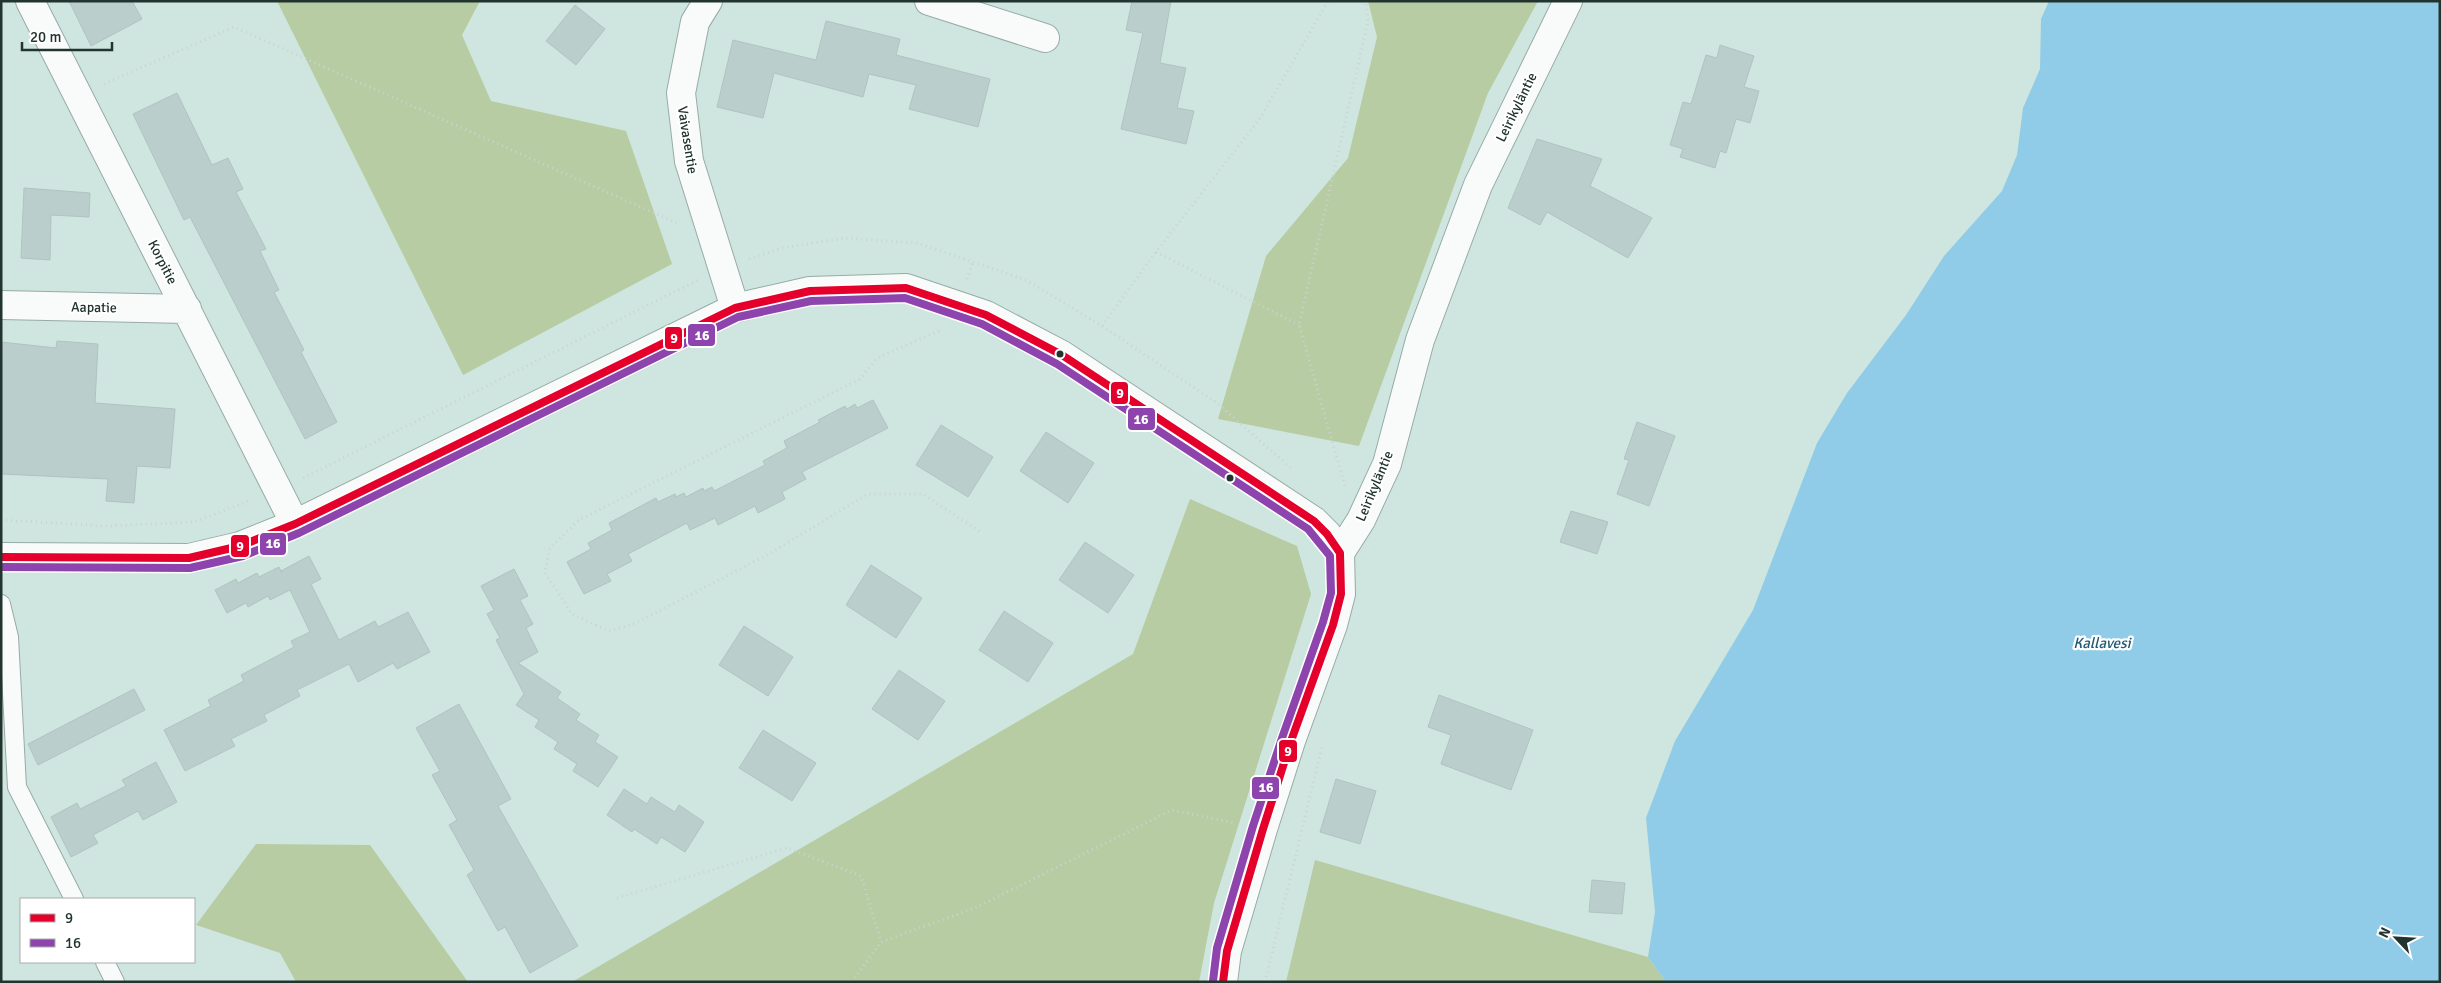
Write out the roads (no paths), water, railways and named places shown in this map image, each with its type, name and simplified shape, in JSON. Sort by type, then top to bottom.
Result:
[{"type":"street","name":"Korpitie","points":[[30,1],[295,524]]},
{"type":"street","name":"Vaivasentie","points":[[708,1],[695,22],[681,93],[689,161],[735,308]]},
{"type":"street","points":[[929,1],[1045,38]]},
{"type":"street","name":"Leirikyläntie","points":[[1340,553],[1356,514],[1387,464],[1420,340],[1478,185],[1568,1]]},
{"type":"street","points":[[1,557],[189,558],[240,546],[295,524],[735,308],[810,291],[906,288],[986,315],[1062,355],[1314,522],[1327,534],[1340,553],[1341,594],[1333,625],[1291,741],[1263,829],[1227,951],[1223,982]]},
{"type":"street","name":"Aapatie","points":[[1,305],[187,309]]},
{"type":"lane","points":[[1,604],[9,637],[17,787],[73,898]]},
{"type":"lane","points":[[106,963],[115,982]]},
{"type":"water","name":"Kallavesi","points":[[2049,1],[2440,1],[2440,982],[1666,982],[1648,957],[1655,912],[1646,818],[1675,741],[1753,610],[1817,443],[1847,393],[1906,315],[1944,256],[2002,191],[2017,155],[2023,108],[2040,69],[2041,19]]}]
